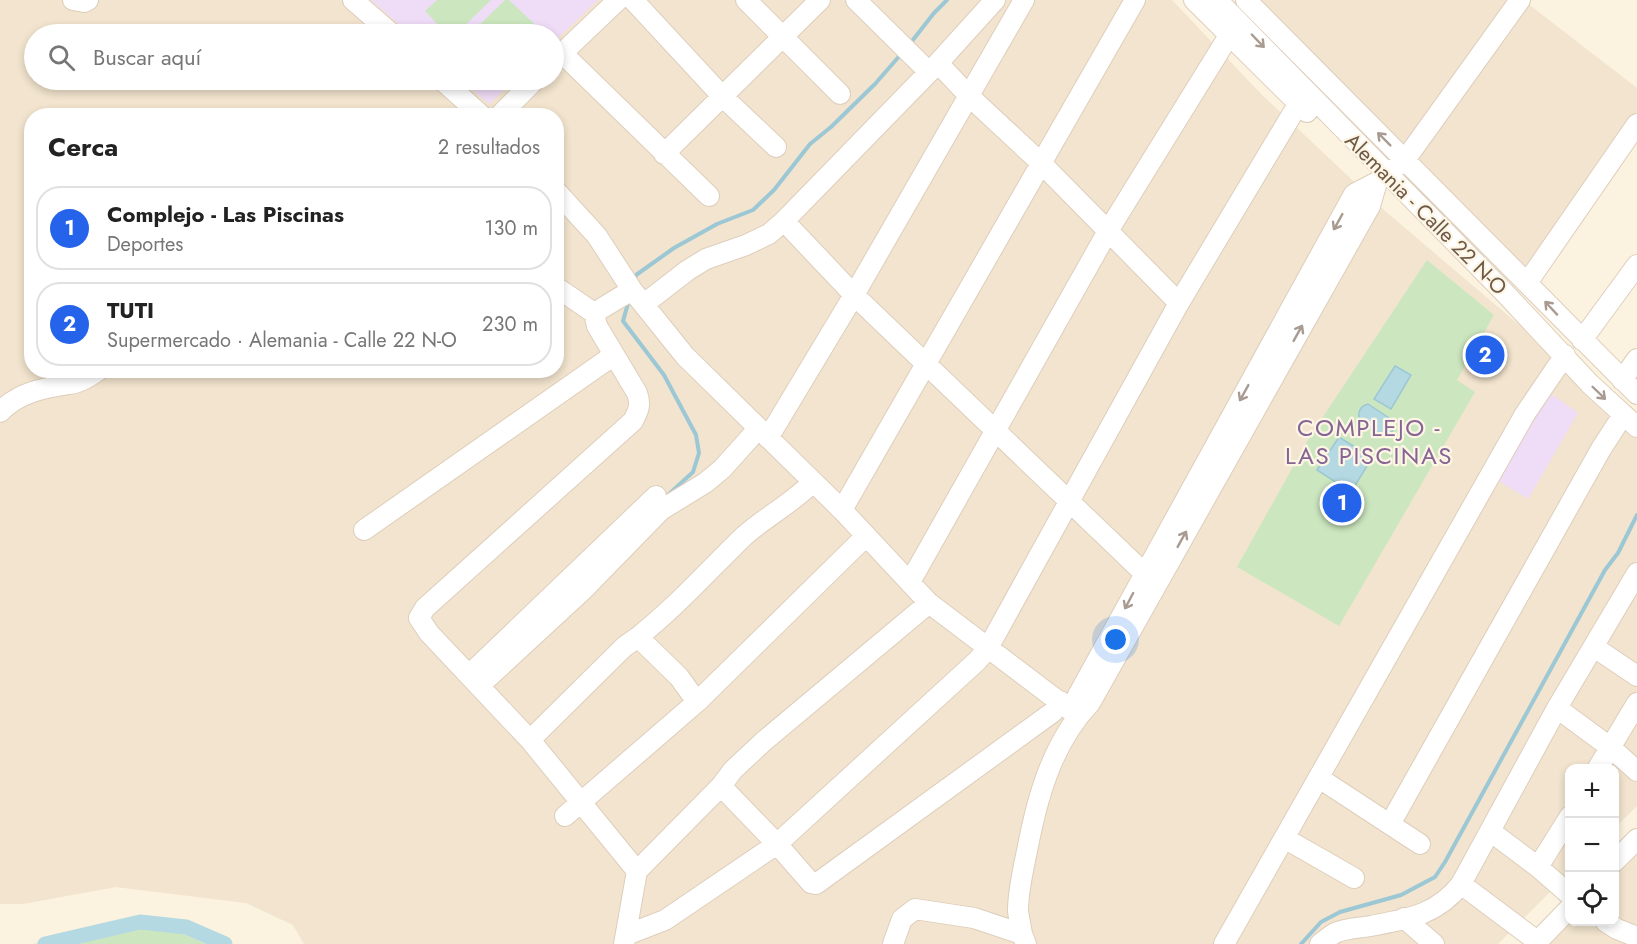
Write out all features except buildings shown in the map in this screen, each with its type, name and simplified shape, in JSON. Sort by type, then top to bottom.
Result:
[{"type":"street","points":[[73,0],[84,2],[88,0]]},
{"type":"street","points":[[352,0],[380,24]]},
{"type":"street","points":[[564,51],[618,0]]},
{"type":"street","points":[[633,0],[722,96],[776,147]]},
{"type":"street","points":[[746,0],[840,94]]},
{"type":"street","points":[[664,154],[820,0]]},
{"type":"street","points":[[856,0],[969,96],[1041,163],[1179,303]]},
{"type":"street","points":[[594,313],[638,297],[697,264],[769,234],[933,67],[995,0]]},
{"type":"street","points":[[474,681],[582,591],[661,510],[705,483],[745,446],[763,433],[854,295],[1024,0]]},
{"type":"street","points":[[842,510],[1135,0]]},
{"type":"street","points":[[910,582],[1108,231],[1233,27],[1194,0]]},
{"type":"street","name":"Alemania - Calle 22 N-O","points":[[1217,0],[1233,27],[1561,359],[1630,421]]},
{"type":"street","name":"Alemania - Calle 22 N-O","points":[[1246,0],[1637,394]]},
{"type":"street","points":[[1078,716],[1077,697],[1354,194],[1382,178],[1405,160],[1520,0]]},
{"type":"street","points":[[564,62],[709,196]]},
{"type":"street","points":[[453,90],[473,108]]},
{"type":"street","points":[[507,108],[525,90]]},
{"type":"street","points":[[625,939],[665,920],[777,844],[977,661],[988,648],[1179,303],[1302,97]]},
{"type":"street","points":[[1527,283],[1637,124]]},
{"type":"street","points":[[1024,939],[1018,911],[1022,874],[1036,802],[1056,756],[1078,716],[1090,703],[1370,206],[1382,178]]},
{"type":"street","points":[[564,200],[597,236],[638,297],[685,356],[842,510],[929,603],[1078,716]]},
{"type":"street","points":[[784,221],[854,295],[1144,573]]},
{"type":"street","points":[[1582,340],[1637,265]]},
{"type":"street","points":[[564,292],[594,313],[597,326],[637,393],[640,401],[639,411],[633,421],[425,608],[418,618],[429,633],[530,740],[637,871]]},
{"type":"street","points":[[364,530],[614,355]]},
{"type":"street","points":[[1224,944],[1525,414],[1561,359]]},
{"type":"street","points":[[1622,380],[1637,359]]},
{"type":"street","points":[[0,412],[33,391],[70,384],[82,378]]},
{"type":"street","points":[[1390,824],[1578,490],[1630,421]]},
{"type":"street","points":[[530,740],[624,648],[657,622],[744,537],[774,511],[796,499],[812,483]]},
{"type":"street","points":[[474,681],[656,496]]},
{"type":"street","points":[[565,816],[697,702],[866,536]]},
{"type":"street","points":[[1320,944],[1341,931],[1404,918],[1434,909],[1448,900],[1461,884],[1557,708],[1635,581]]},
{"type":"street","points":[[625,939],[637,871],[721,786],[733,770],[764,741],[929,603]]},
{"type":"street","points":[[638,637],[679,678],[697,702]]},
{"type":"street","points":[[1594,647],[1637,676]]},
{"type":"street","points":[[721,786],[811,883],[816,884],[1053,712],[1060,701]]},
{"type":"street","points":[[1601,764],[1637,703]]},
{"type":"street","points":[[1557,708],[1611,748],[1637,771]]},
{"type":"street","points":[[1319,778],[1419,844]]},
{"type":"street","points":[[1538,867],[1568,818]]},
{"type":"street","points":[[1490,831],[1538,867],[1565,891]]},
{"type":"street","points":[[1284,838],[1354,878]]},
{"type":"street","points":[[1619,857],[1637,839]]},
{"type":"street","points":[[1461,884],[1536,943],[1565,912]]},
{"type":"street","points":[[893,944],[902,919],[915,909],[974,918],[1024,939]]},
{"type":"street","points":[[1404,918],[1434,944]]},
{"type":"street","points":[[1613,926],[1637,937]]},
{"type":"shaded area","points":[[0,0],[1172,0],[1262,95],[1385,211],[1637,425],[1637,806],[1619,824],[1619,764],[1565,764],[1565,877],[1498,944],[304,944],[293,925],[246,903],[116,887],[23,904],[0,904]]},
{"type":"shaded area","points":[[371,0],[598,0],[564,32],[564,24],[399,24]]},
{"type":"shaded area","points":[[1245,0],[1523,0],[1637,88],[1637,124],[1527,283]]},
{"type":"shaded area","points":[[473,90],[504,90],[489,104]]},
{"type":"shaded area","points":[[1546,390],[1578,413],[1528,499],[1495,479]]},
{"type":"shaded area","points":[[1637,850],[1637,944],[1545,944],[1565,926],[1619,926],[1619,869]]},
{"type":"green space","points":[[437,0],[491,0],[466,24],[437,24],[425,11]]},
{"type":"green space","points":[[505,0],[509,0],[534,24],[480,24]]},
{"type":"green space","name":"COMPLEJO - LAS PISCINAS","points":[[1427,260],[1494,315],[1457,380],[1475,392],[1339,626],[1237,567],[1309,438]]},
{"type":"green space","points":[[160,924],[206,944],[33,944]]},
{"type":"water","points":[[1395,366],[1411,375],[1391,409],[1374,399]]},
{"type":"water","points":[[1368,404],[1392,420],[1395,428],[1388,436],[1384,436],[1360,420],[1360,410]]},
{"type":"water","points":[[1339,437],[1372,458],[1351,492],[1317,470]]},
{"type":"waterway","points":[[909,45],[947,0]]},
{"type":"waterway","points":[[634,282],[636,275],[674,248],[717,224],[753,210],[774,190],[810,144],[875,84],[902,53]]},
{"type":"waterway","points":[[629,300],[623,321],[664,375],[696,435],[699,453],[693,472],[668,495]]},
{"type":"waterway","points":[[1301,944],[1321,922],[1340,912],[1401,895],[1435,877],[1605,570],[1618,553],[1637,515]]},
{"type":"waterway","points":[[45,944],[140,922],[186,927],[225,944]]},
{"type":"place","name":"TUTI","points":[[1485,355]]},
{"type":"place","name":"Complejo - Las Piscinas","points":[[1342,503]]},
{"type":"district","name":"COMPLEJO - LAS PISCINAS","points":[[1369,441]]}]
